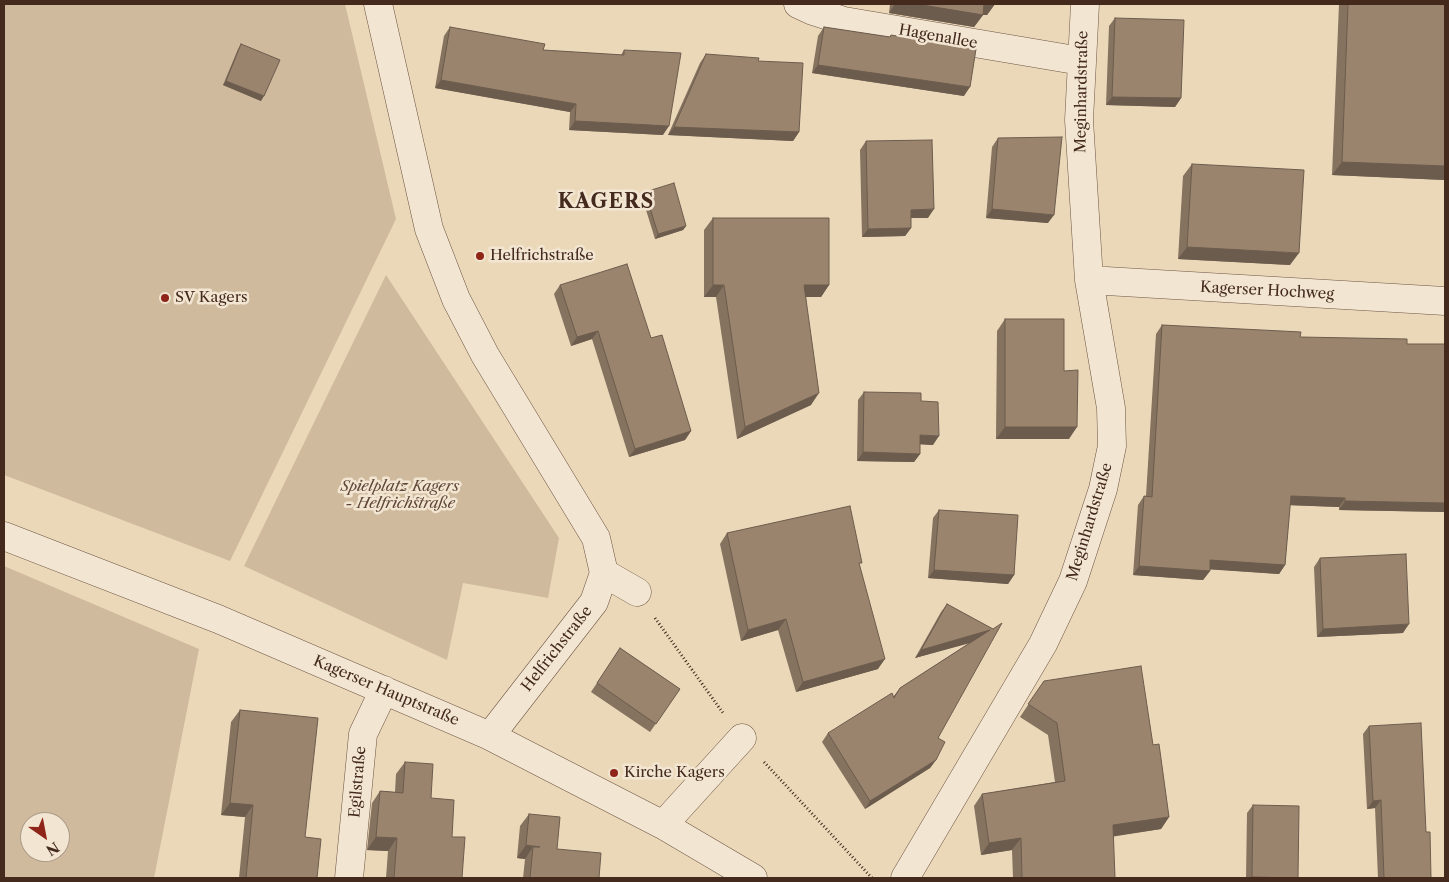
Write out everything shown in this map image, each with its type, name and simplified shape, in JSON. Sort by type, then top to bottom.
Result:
[{"type":"street","points":[[378,4],[429,230],[456,299],[485,355],[596,538],[604,573],[637,592]]},
{"type":"street","name":"Hagenallee","points":[[798,4],[844,21],[1081,61]]},
{"type":"street","name":"Meginhardstraße","points":[[905,878],[1043,644],[1073,581],[1103,489],[1112,446],[1111,408],[1089,280],[1079,120],[1085,4]]},
{"type":"street","name":"Kagerser Hochweg","points":[[1089,280],[1445,301]]},
{"type":"street","name":"Kagerser Hauptstraße","points":[[4,536],[218,619],[490,736],[663,825],[753,878]]},
{"type":"street","name":"Helfrichstraße","points":[[490,736],[594,602],[604,573]]},
{"type":"street","name":"Egilstraße","points":[[350,878],[363,734],[384,690]]},
{"type":"street","points":[[663,825],[742,738]]},
{"type":"green space","name":"SV Kagers","points":[[4,4],[345,4],[396,219],[230,561],[4,475]]},
{"type":"green space","name":"Spielplatz Kagers - Helfrichstraße","points":[[386,275],[559,538],[548,598],[463,583],[447,660],[244,566]]},
{"type":"green space","points":[[4,566],[199,649],[154,878],[4,878]]},
{"type":"building","points":[[916,4],[984,4],[983,15]]},
{"type":"building","points":[[1348,4],[1445,4],[1445,166],[1342,162]]},
{"type":"building","points":[[1115,18],[1184,20],[1181,98],[1112,97]]},
{"type":"building","points":[[450,27],[545,44],[543,50],[624,55],[624,50],[681,53],[669,126],[575,121],[576,104],[441,80]]},
{"type":"building","points":[[824,27],[890,37],[891,35],[976,49],[970,87],[818,65]]},
{"type":"building","points":[[241,44],[280,60],[264,96],[226,81]]},
{"type":"building","points":[[706,54],[759,58],[758,61],[803,63],[799,132],[674,127]]},
{"type":"building","points":[[1062,137],[1054,215],[992,209],[998,138]]},
{"type":"building","points":[[932,140],[934,209],[911,210],[911,228],[868,229],[866,141]]},
{"type":"building","points":[[1192,164],[1304,170],[1299,253],[1187,247]]},
{"type":"building","points":[[674,183],[686,226],[658,234],[645,192]]},
{"type":"building","points":[[713,218],[829,218],[829,285],[804,285],[819,393],[745,427],[724,285],[713,285]]},
{"type":"building","points":[[627,264],[651,338],[662,335],[691,431],[635,449],[598,331],[577,337],[560,285]]},
{"type":"building","points":[[1005,319],[1064,319],[1064,371],[1078,370],[1077,427],[1005,427]]},
{"type":"building","points":[[1162,325],[1301,332],[1300,337],[1407,339],[1407,344],[1445,344],[1445,503],[1345,501],[1345,498],[1291,496],[1285,565],[1210,560],[1210,571],[1139,566],[1144,496],[1152,497]]},
{"type":"building","points":[[864,392],[921,393],[921,401],[938,402],[939,436],[920,435],[920,454],[863,452]]},
{"type":"building","points":[[850,506],[862,563],[859,563],[885,659],[803,682],[786,619],[748,630],[727,533]]},
{"type":"building","points":[[939,510],[1018,515],[1014,575],[934,570]]},
{"type":"building","points":[[1406,554],[1409,624],[1323,629],[1320,558]]},
{"type":"building","points":[[947,604],[993,629],[1002,623],[938,738],[945,742],[936,760],[870,801],[828,733],[892,693],[894,698],[900,688],[990,630],[921,650]]},
{"type":"building","points":[[620,648],[680,689],[656,724],[597,683]]},
{"type":"building","points":[[1141,666],[1153,745],[1159,744],[1169,817],[1113,825],[1115,878],[1022,878],[1021,838],[989,843],[982,794],[1065,781],[1057,723],[1028,704],[1044,681]]},
{"type":"building","points":[[240,710],[318,718],[305,837],[321,839],[317,878],[246,878],[253,805],[230,803]]},
{"type":"building","points":[[1421,723],[1426,832],[1430,832],[1431,878],[1384,878],[1381,800],[1373,801],[1369,726]]},
{"type":"building","points":[[405,762],[433,764],[431,798],[454,800],[452,837],[465,837],[462,878],[394,878],[397,838],[376,837],[380,791],[403,793]]},
{"type":"building","points":[[1253,805],[1299,806],[1298,878],[1252,877]]},
{"type":"building","points":[[529,814],[560,817],[557,849],[601,853],[599,878],[530,878],[533,847],[540,847],[526,845]]},
{"type":"place","name":"Helfrichstraße","points":[[480,256]]},
{"type":"place","name":"SV Kagers","points":[[165,298]]},
{"type":"place","name":"Kirche Kagers","points":[[614,773]]},
{"type":"district","name":"KAGERS","points":[[606,202]]}]
